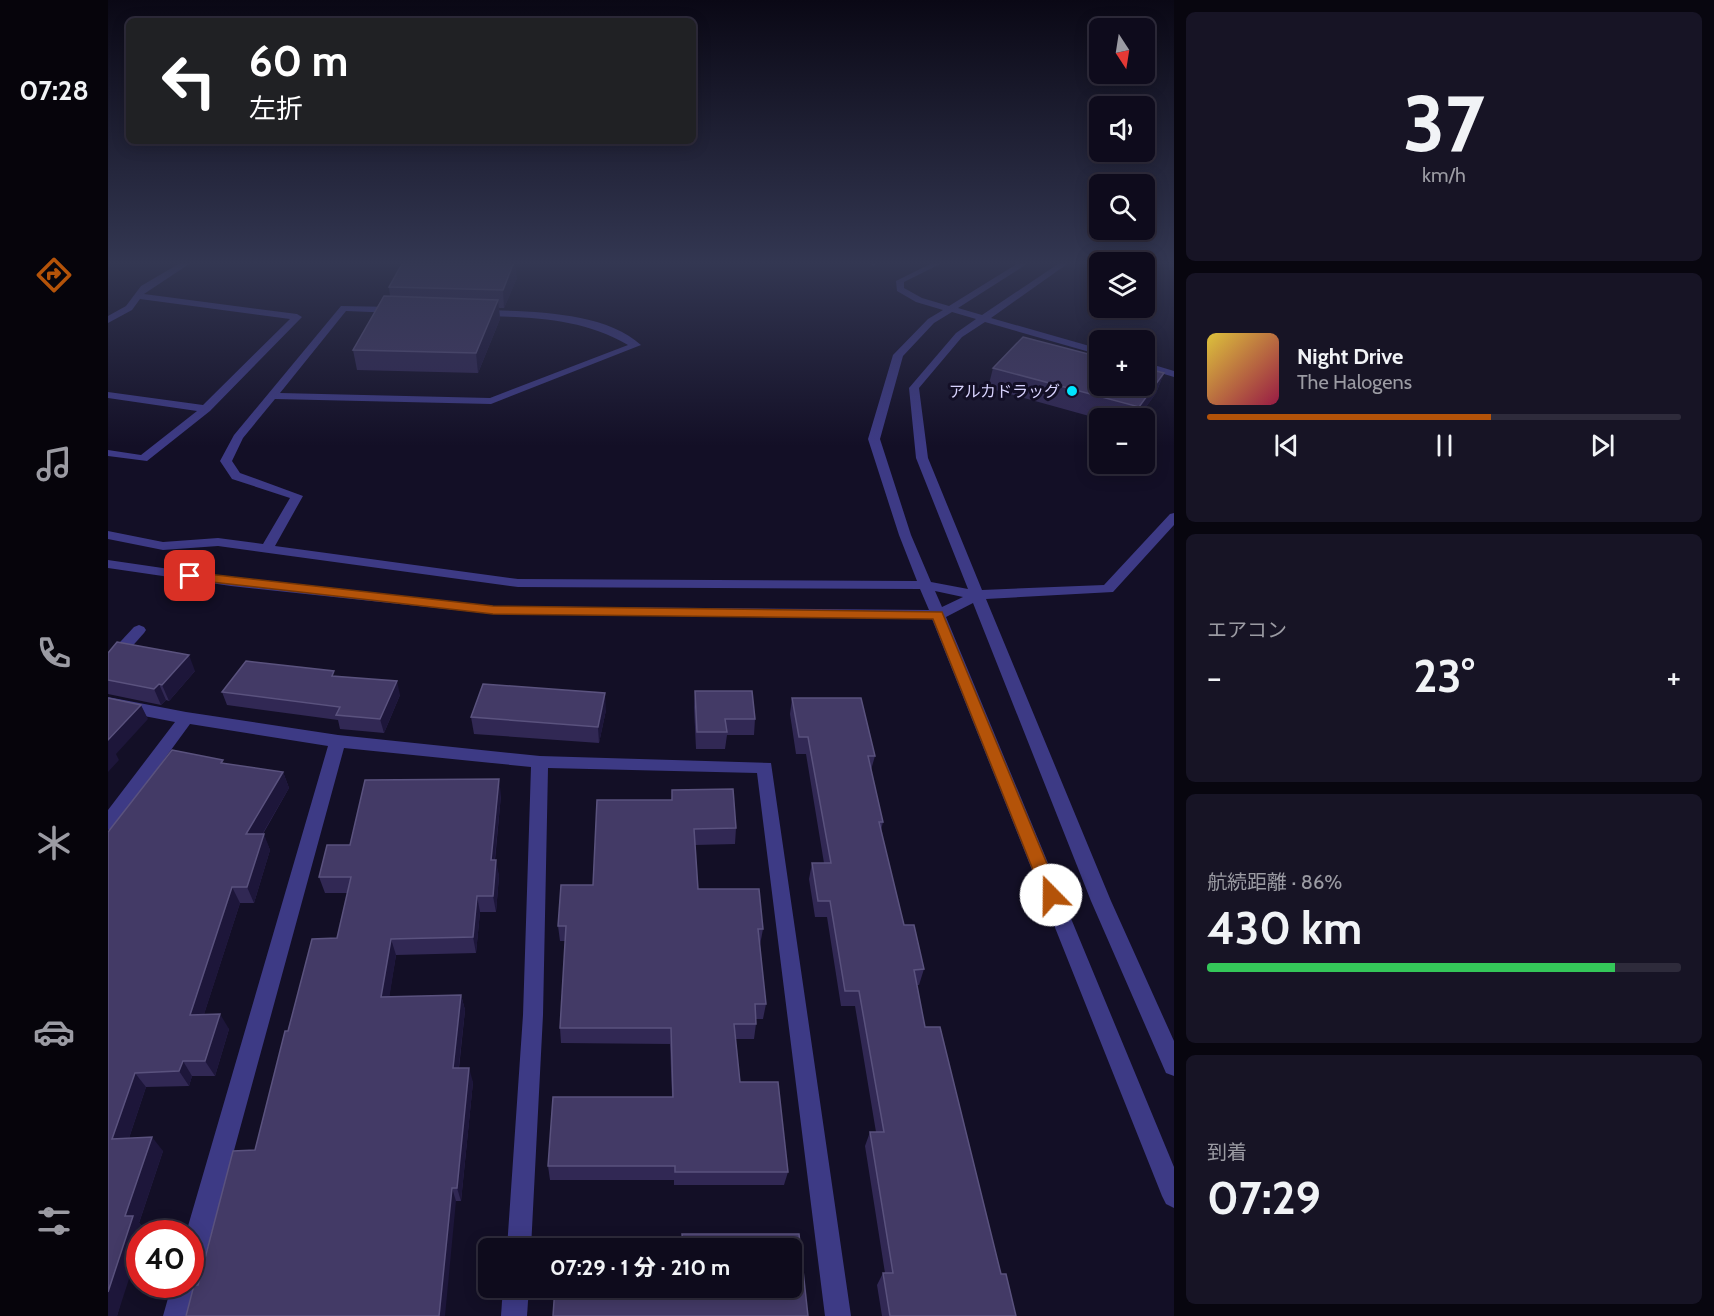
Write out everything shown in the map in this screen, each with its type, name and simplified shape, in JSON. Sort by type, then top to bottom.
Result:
[{"type":"street","points":[[108,453],[143,459],[206,409],[291,323]]},
{"type":"street","points":[[267,549],[297,496],[236,476],[226,461],[238,437],[332,323]]},
{"type":"street","points":[[274,396],[491,401],[636,345],[602,328],[587,323]]},
{"type":"street","points":[[929,323],[898,355],[874,439],[905,535],[1174,1196]]},
{"type":"street","points":[[974,323],[959,334],[914,388],[922,458],[1101,901],[1174,1065]]},
{"type":"street","points":[[1001,323],[1089,349]]},
{"type":"street","points":[[1155,369],[1174,374]]},
{"type":"street","points":[[108,395],[206,409]]},
{"type":"street","points":[[108,535],[163,546],[218,542],[518,583],[926,585],[977,595],[1107,589],[1174,517]]},
{"type":"street","points":[[108,564],[231,582],[493,610],[938,615],[977,595]]},
{"type":"street","points":[[108,664],[139,630]]},
{"type":"street","points":[[108,703],[186,718],[338,741],[540,762],[765,767],[838,1316]]},
{"type":"street","points":[[108,824],[186,718]]},
{"type":"street","points":[[202,1220],[338,741]]},
{"type":"street","points":[[520,1238],[533,1015],[540,762]]},
{"type":"street","points":[[176,1316],[181,1298]]},
{"type":"street","points":[[514,1316],[515,1298]]},
{"type":"building","points":[[368,323],[488,323],[476,353],[353,350]]},
{"type":"building","points":[[1023,337],[1089,354],[1089,394],[993,368]]},
{"type":"building","points":[[1155,371],[1164,373],[1155,385]]},
{"type":"building","points":[[1098,396],[1147,396],[1139,407]]},
{"type":"building","points":[[117,642],[189,655],[162,685],[159,684],[154,689],[108,680],[108,653]]},
{"type":"building","points":[[246,661],[334,671],[332,676],[397,681],[380,719],[336,715],[340,707],[222,692]]},
{"type":"building","points":[[483,684],[605,693],[598,727],[471,717]]},
{"type":"building","points":[[695,691],[752,691],[755,719],[725,719],[727,732],[697,732]]},
{"type":"building","points":[[108,698],[141,705],[108,740]]},
{"type":"building","points":[[792,698],[861,698],[875,756],[868,756],[883,822],[879,822],[904,925],[914,925],[924,969],[914,970],[925,1027],[940,1027],[1001,1274],[1006,1274],[1016,1316],[890,1316],[883,1273],[893,1273],[870,1132],[884,1132],[859,991],[845,991],[830,901],[818,901],[812,863],[831,863],[808,737],[799,737]]},
{"type":"building","points":[[172,750],[223,760],[221,763],[283,772],[246,834],[264,834],[247,887],[232,887],[190,1015],[220,1014],[205,1061],[183,1061],[179,1071],[135,1073],[112,1139],[152,1137],[125,1216],[133,1216],[132,1220],[126,1220],[126,1237],[108,1292],[108,832]]},
{"type":"building","points":[[499,779],[491,860],[496,860],[493,896],[477,896],[473,937],[391,939],[381,997],[461,995],[453,1068],[469,1068],[457,1188],[452,1188],[439,1316],[186,1316],[191,1298],[204,1298],[204,1262],[233,1151],[255,1150],[285,1031],[288,1031],[312,939],[337,938],[351,877],[319,877],[327,845],[350,845],[365,780]]},
{"type":"building","points":[[733,789],[736,828],[694,829],[698,889],[759,889],[763,929],[758,929],[766,1004],[755,1004],[756,1024],[734,1024],[740,1082],[778,1082],[788,1172],[675,1172],[675,1166],[548,1166],[553,1097],[673,1097],[671,1028],[560,1028],[566,926],[558,926],[561,885],[593,885],[597,800],[672,800],[672,790]]},
{"type":"building","points":[[682,1234],[799,1234],[799,1238],[682,1238]]},
{"type":"building","points":[[802,1261],[808,1316],[553,1316],[554,1298],[802,1298]]},
{"type":"place","name":"アルカドラッグ","points":[[1072,391]]},
{"type":"route","points":[[190,576],[493,610],[938,615],[1051,895]]}]
